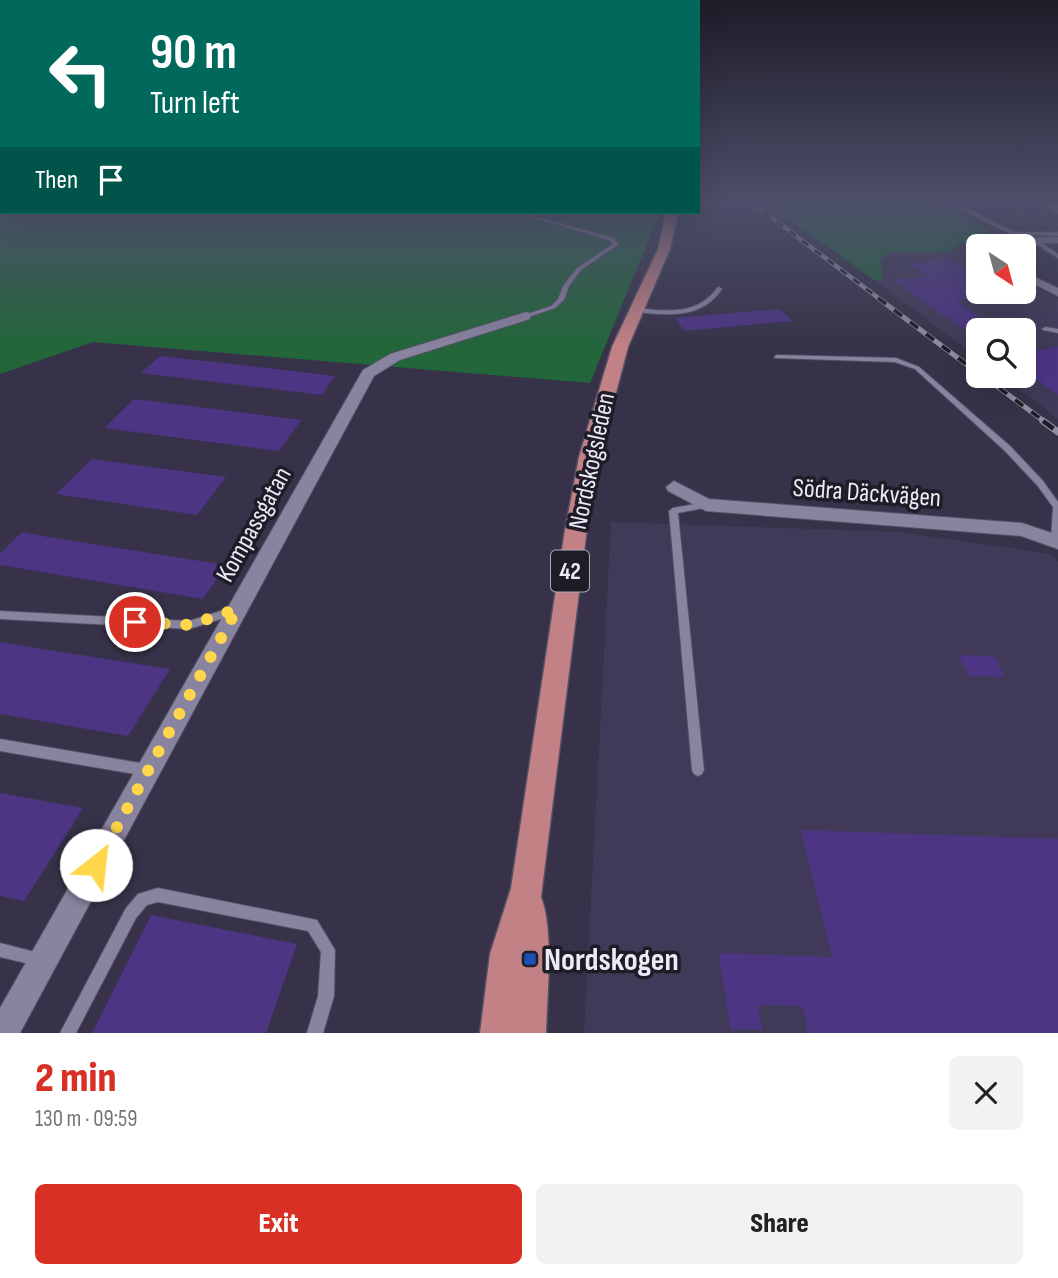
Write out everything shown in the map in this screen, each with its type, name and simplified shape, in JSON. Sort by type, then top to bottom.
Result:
[{"type":"main road","name":"Nordskogsleden","points":[[499,1033],[507,954],[527,888],[575,536],[589,457],[612,370],[635,310],[663,250]]},
{"type":"main road","name":"Nordskogsleden","points":[[527,888],[530,958],[527,1033]]},
{"type":"street","points":[[1036,281],[1058,293]]},
{"type":"street","name":"Kompassgatan","points":[[3,1033],[368,373],[395,357],[526,316]]},
{"type":"street","name":"Södra Däckvägen","points":[[674,487],[706,505],[1022,530],[1057,542]]},
{"type":"lane","points":[[526,316],[553,307],[561,300],[566,286],[579,269],[607,250]]},
{"type":"lane","points":[[635,310],[674,312],[702,306],[711,300],[719,289]]},
{"type":"lane","points":[[1045,329],[1058,331]]},
{"type":"lane","points":[[777,357],[896,360],[917,368],[1007,447],[1040,483],[1057,507],[1057,542]]},
{"type":"lane","points":[[698,770],[673,511],[706,505]]},
{"type":"lane","points":[[0,615],[190,625],[237,609]]},
{"type":"lane","points":[[0,745],[148,771]]},
{"type":"lane","points":[[68,1033],[131,913],[143,899],[158,895],[312,925],[328,950],[326,996],[315,1033]]},
{"type":"lane","points":[[0,950],[43,960]]},
{"type":"shaded area","points":[[966,250],[966,304],[1036,304],[1036,287],[1058,299],[1058,419],[1018,388],[1036,388],[1036,318],[966,318],[966,349],[876,281],[883,279],[880,260],[889,252]]},
{"type":"shaded area","points":[[611,522],[899,532],[1052,554],[1058,562],[1058,1033],[584,1033]]},
{"type":"green space","points":[[0,250],[644,250],[590,383],[93,342],[0,374]]},
{"type":"green space","points":[[832,250],[950,250],[889,252],[880,260],[883,279],[876,281]]},
{"type":"building","points":[[947,258],[966,268],[966,299],[956,301],[982,318],[966,318],[966,331],[893,280],[928,276],[908,264]]},
{"type":"building","points":[[780,309],[792,321],[684,331],[675,318]]},
{"type":"building","points":[[1058,347],[1058,395],[1036,379],[1036,351]]},
{"type":"building","points":[[160,356],[335,376],[322,395],[141,373]]},
{"type":"building","points":[[134,399],[301,420],[279,451],[104,428]]},
{"type":"building","points":[[92,459],[226,477],[197,515],[56,494]]},
{"type":"building","points":[[22,532],[226,565],[203,599],[0,565],[0,554]]},
{"type":"building","points":[[0,642],[170,669],[128,736],[0,714]]},
{"type":"building","points":[[958,655],[994,656],[1005,677],[969,676]]},
{"type":"building","points":[[0,793],[83,808],[24,901],[0,896]]},
{"type":"building","points":[[801,830],[1058,839],[1058,1033],[808,1033],[802,1006],[758,1005],[762,1030],[730,1029],[719,953],[832,957]]},
{"type":"building","points":[[151,915],[297,944],[266,1033],[92,1033]]},
{"type":"railway","points":[[815,250],[881,300]]},
{"type":"railway","points":[[878,298],[966,364]]},
{"type":"railway","points":[[999,388],[1045,422]]},
{"type":"railway","points":[[1043,421],[1058,432]]},
{"type":"place","name":"Nordskogen","points":[[530,959]]},
{"type":"route","points":[[96,865],[237,609],[190,625],[135,622]]}]
